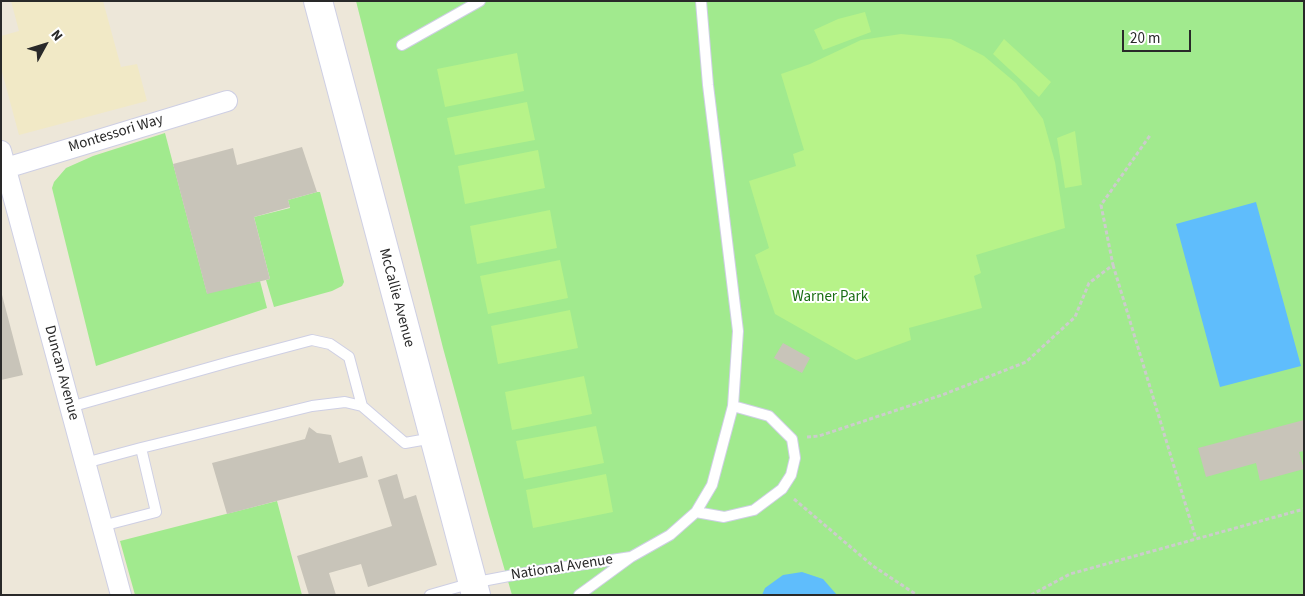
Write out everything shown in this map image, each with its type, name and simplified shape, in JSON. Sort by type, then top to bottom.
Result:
[{"type":"main road","name":"McCallie Avenue","points":[[318,1],[474,589]]},
{"type":"street","name":"Montessori Way","points":[[3,160],[227,101]]},
{"type":"street","name":"Duncan Avenue","points":[[3,160],[121,595]]},
{"type":"lane","points":[[402,45],[480,1]]},
{"type":"lane","points":[[631,557],[670,536],[696,512],[712,485],[733,406],[738,331],[708,85],[701,1]]},
{"type":"lane","points":[[70,407],[233,360],[312,340],[330,344],[348,357],[362,406]]},
{"type":"lane","points":[[85,463],[312,406],[345,402],[362,406],[405,443],[434,438]]},
{"type":"lane","points":[[696,512],[724,517],[754,510],[782,489],[791,475],[795,458],[792,439],[769,416],[733,406]]},
{"type":"lane","points":[[102,526],[156,512],[141,448]]},
{"type":"lane","name":"National Avenue","points":[[430,595],[474,589],[519,574],[631,557]]},
{"type":"lane","name":"National Avenue","points":[[579,595],[631,557]]},
{"type":"path","points":[[1151,134],[1101,205],[1113,265],[1196,539]]},
{"type":"path","points":[[792,439],[818,436],[942,395],[1026,362],[1075,318],[1089,283],[1113,265]]},
{"type":"path","points":[[782,489],[873,566],[917,595]]},
{"type":"path","points":[[1031,595],[1070,574],[1304,509]]},
{"type":"shaded area","points":[[11,1],[103,1],[121,67],[137,64],[147,101],[19,135],[1,68],[1,36],[19,31]]},
{"type":"green space","name":"Warner Park","points":[[356,1],[1304,1],[1304,595],[512,595],[443,348]]},
{"type":"green space","points":[[865,12],[871,32],[823,50],[814,30],[838,19]]},
{"type":"green space","points":[[901,34],[951,39],[984,56],[1016,83],[1043,119],[1055,162],[1065,228],[976,255],[981,273],[974,276],[982,308],[909,328],[911,340],[856,360],[775,314],[755,255],[769,248],[749,181],[796,166],[793,154],[804,150],[781,74],[810,64],[861,40]]},
{"type":"green space","points":[[1004,39],[1051,82],[1039,97],[993,54]]},
{"type":"green space","points":[[517,53],[524,91],[445,107],[437,69]]},
{"type":"green space","points":[[527,102],[535,140],[455,155],[447,118]]},
{"type":"green space","points":[[1075,131],[1082,185],[1065,188],[1057,138]]},
{"type":"green space","points":[[165,133],[207,293],[260,281],[267,308],[96,366],[52,188],[54,182],[66,168],[93,156]]},
{"type":"green space","points":[[538,150],[545,188],[465,204],[458,166]]},
{"type":"green space","points":[[320,192],[344,282],[342,286],[332,291],[274,307],[266,280],[270,279],[254,217],[290,208],[288,200]]},
{"type":"green space","points":[[550,210],[557,248],[477,264],[470,226]]},
{"type":"green space","points":[[560,260],[568,298],[488,314],[480,276]]},
{"type":"green space","points":[[570,310],[578,348],[498,364],[491,326]]},
{"type":"green space","points":[[584,376],[592,414],[512,430],[505,392]]},
{"type":"green space","points":[[596,426],[604,463],[524,479],[516,441]]},
{"type":"green space","points":[[606,474],[613,512],[533,528],[526,490]]},
{"type":"green space","points":[[277,501],[302,595],[135,595],[120,541]]},
{"type":"water","points":[[1256,202],[1301,366],[1220,387],[1176,224]]},
{"type":"water","points":[[802,572],[823,579],[837,595],[762,595],[765,588],[783,575]]},
{"type":"building","points":[[302,147],[317,192],[288,200],[290,207],[254,217],[270,279],[207,294],[173,164],[233,148],[237,165]]},
{"type":"building","points":[[1,291],[23,375],[1,380]]},
{"type":"building","points":[[783,343],[810,358],[802,373],[774,358]]},
{"type":"building","points":[[1304,420],[1304,451],[1299,452],[1304,469],[1260,481],[1256,463],[1206,477],[1198,448]]},
{"type":"building","points":[[309,427],[317,433],[331,435],[339,463],[362,456],[368,477],[227,514],[212,463],[305,439]]},
{"type":"building","points":[[397,474],[404,499],[416,495],[437,565],[368,587],[361,564],[329,573],[336,595],[309,595],[297,556],[392,526],[378,480]]}]
